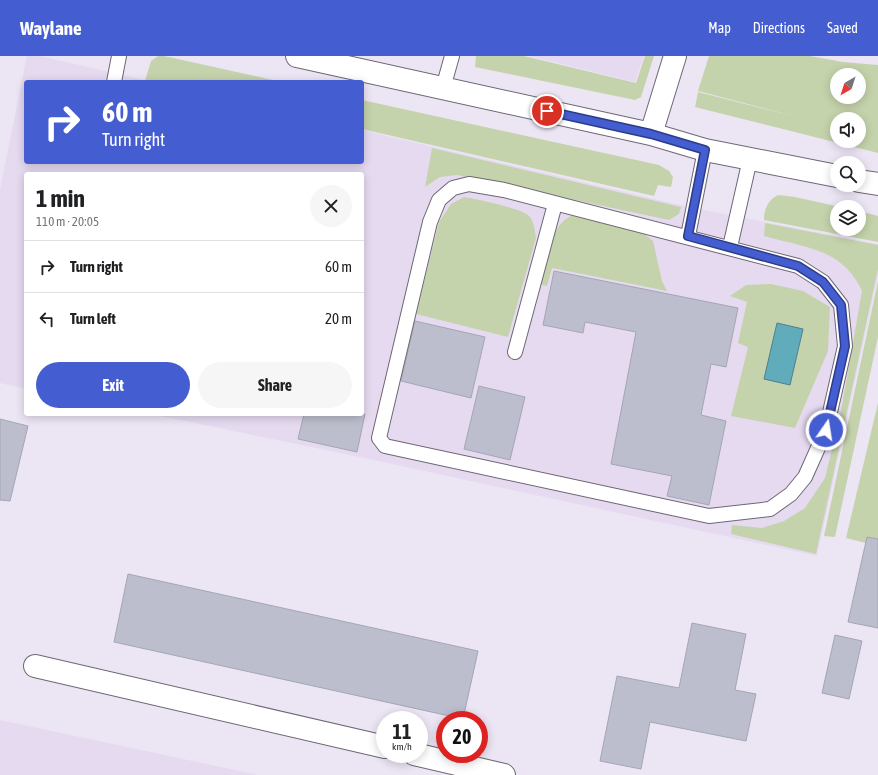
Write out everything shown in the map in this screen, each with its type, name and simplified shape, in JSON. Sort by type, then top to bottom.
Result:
[{"type":"street","points":[[297,56],[651,134],[705,150],[830,175]]},
{"type":"street","points":[[651,134],[675,56]]},
{"type":"street","points":[[866,182],[878,184]]},
{"type":"street","points":[[35,666],[376,745]]},
{"type":"street","points":[[428,757],[504,775]]},
{"type":"lane","points":[[114,80],[119,56]]},
{"type":"lane","points":[[443,88],[452,56]]},
{"type":"lane","points":[[688,236],[705,150]]},
{"type":"lane","points":[[730,247],[750,159]]},
{"type":"lane","points":[[469,184],[504,190],[555,204],[688,236],[798,266],[823,282],[841,305],[845,346],[826,430],[805,477],[791,494],[770,509],[709,516],[385,446],[379,438],[430,222],[439,200],[453,188],[469,184]]},
{"type":"lane","points":[[515,352],[555,204]]},
{"type":"shaded area","points":[[27,56],[40,56],[144,80],[24,80],[24,164],[364,164],[364,130],[693,208],[830,235],[830,236],[878,244],[878,275],[817,556],[360,457],[161,416],[364,416],[364,172],[24,172],[24,389],[0,383],[0,190]]},
{"type":"shaded area","points":[[529,56],[644,56],[635,82]]},
{"type":"shaded area","points":[[0,720],[258,775],[0,775]]},
{"type":"green space","points":[[158,56],[164,56],[273,80],[145,80],[151,61]]},
{"type":"green space","points":[[476,56],[524,56],[636,83],[645,56],[654,56],[641,97],[635,100],[475,67]]},
{"type":"green space","points":[[709,56],[810,56],[843,62],[878,65],[878,153],[858,148],[866,148],[866,112],[830,112],[830,141],[695,107],[698,92],[801,118],[698,91]]},
{"type":"green space","points":[[364,100],[659,165],[669,171],[673,177],[671,187],[658,185],[654,196],[364,129]]},
{"type":"green space","points":[[432,148],[681,207],[679,214],[669,220],[457,175],[440,177],[425,187]]},
{"type":"green space","points":[[778,195],[830,205],[830,233],[764,220],[767,205]]},
{"type":"green space","points":[[464,197],[523,212],[530,217],[535,229],[536,238],[508,337],[416,314],[439,222],[451,204]]},
{"type":"green space","points":[[866,213],[878,216],[878,242],[847,236],[866,236]]},
{"type":"green space","points":[[573,215],[582,215],[642,232],[653,241],[662,281],[667,291],[552,268],[547,286],[539,284],[552,237],[562,222]]},
{"type":"green space","points":[[765,223],[878,245],[878,269],[816,554],[731,534],[732,525],[762,528],[784,521],[805,508],[825,478],[840,417],[862,291],[854,277],[844,266],[833,258],[808,247],[764,236]]},
{"type":"green space","points":[[878,281],[878,337],[835,537],[824,536]]},
{"type":"green space","points":[[771,284],[803,291],[830,307],[828,351],[795,428],[731,416],[748,347],[738,343],[747,302],[730,296],[746,285]]},
{"type":"green space","points":[[878,403],[878,546],[846,538]]},
{"type":"water","points":[[777,323],[803,329],[790,385],[764,379]]},
{"type":"building","points":[[554,271],[738,308],[726,367],[711,364],[701,415],[726,421],[709,505],[667,496],[672,476],[611,464],[636,332],[585,322],[583,333],[543,325]]},
{"type":"building","points":[[415,321],[485,337],[471,398],[401,381]]},
{"type":"building","points":[[479,386],[525,397],[510,460],[464,449]]},
{"type":"building","points":[[365,414],[357,452],[298,439],[304,416],[364,416]]},
{"type":"building","points":[[0,419],[28,426],[10,501],[0,500]]},
{"type":"building","points":[[867,537],[878,539],[878,628],[848,622]]},
{"type":"building","points":[[128,574],[478,651],[465,711],[436,711],[436,713],[114,642]]},
{"type":"building","points":[[692,623],[746,634],[735,690],[756,694],[746,741],[650,722],[641,769],[600,761],[617,676],[679,688]]},
{"type":"building","points":[[835,635],[862,641],[849,699],[822,693]]},
{"type":"route","points":[[547,111],[651,134],[705,150],[688,236],[798,266],[823,282],[841,305],[845,346],[826,430]]}]
